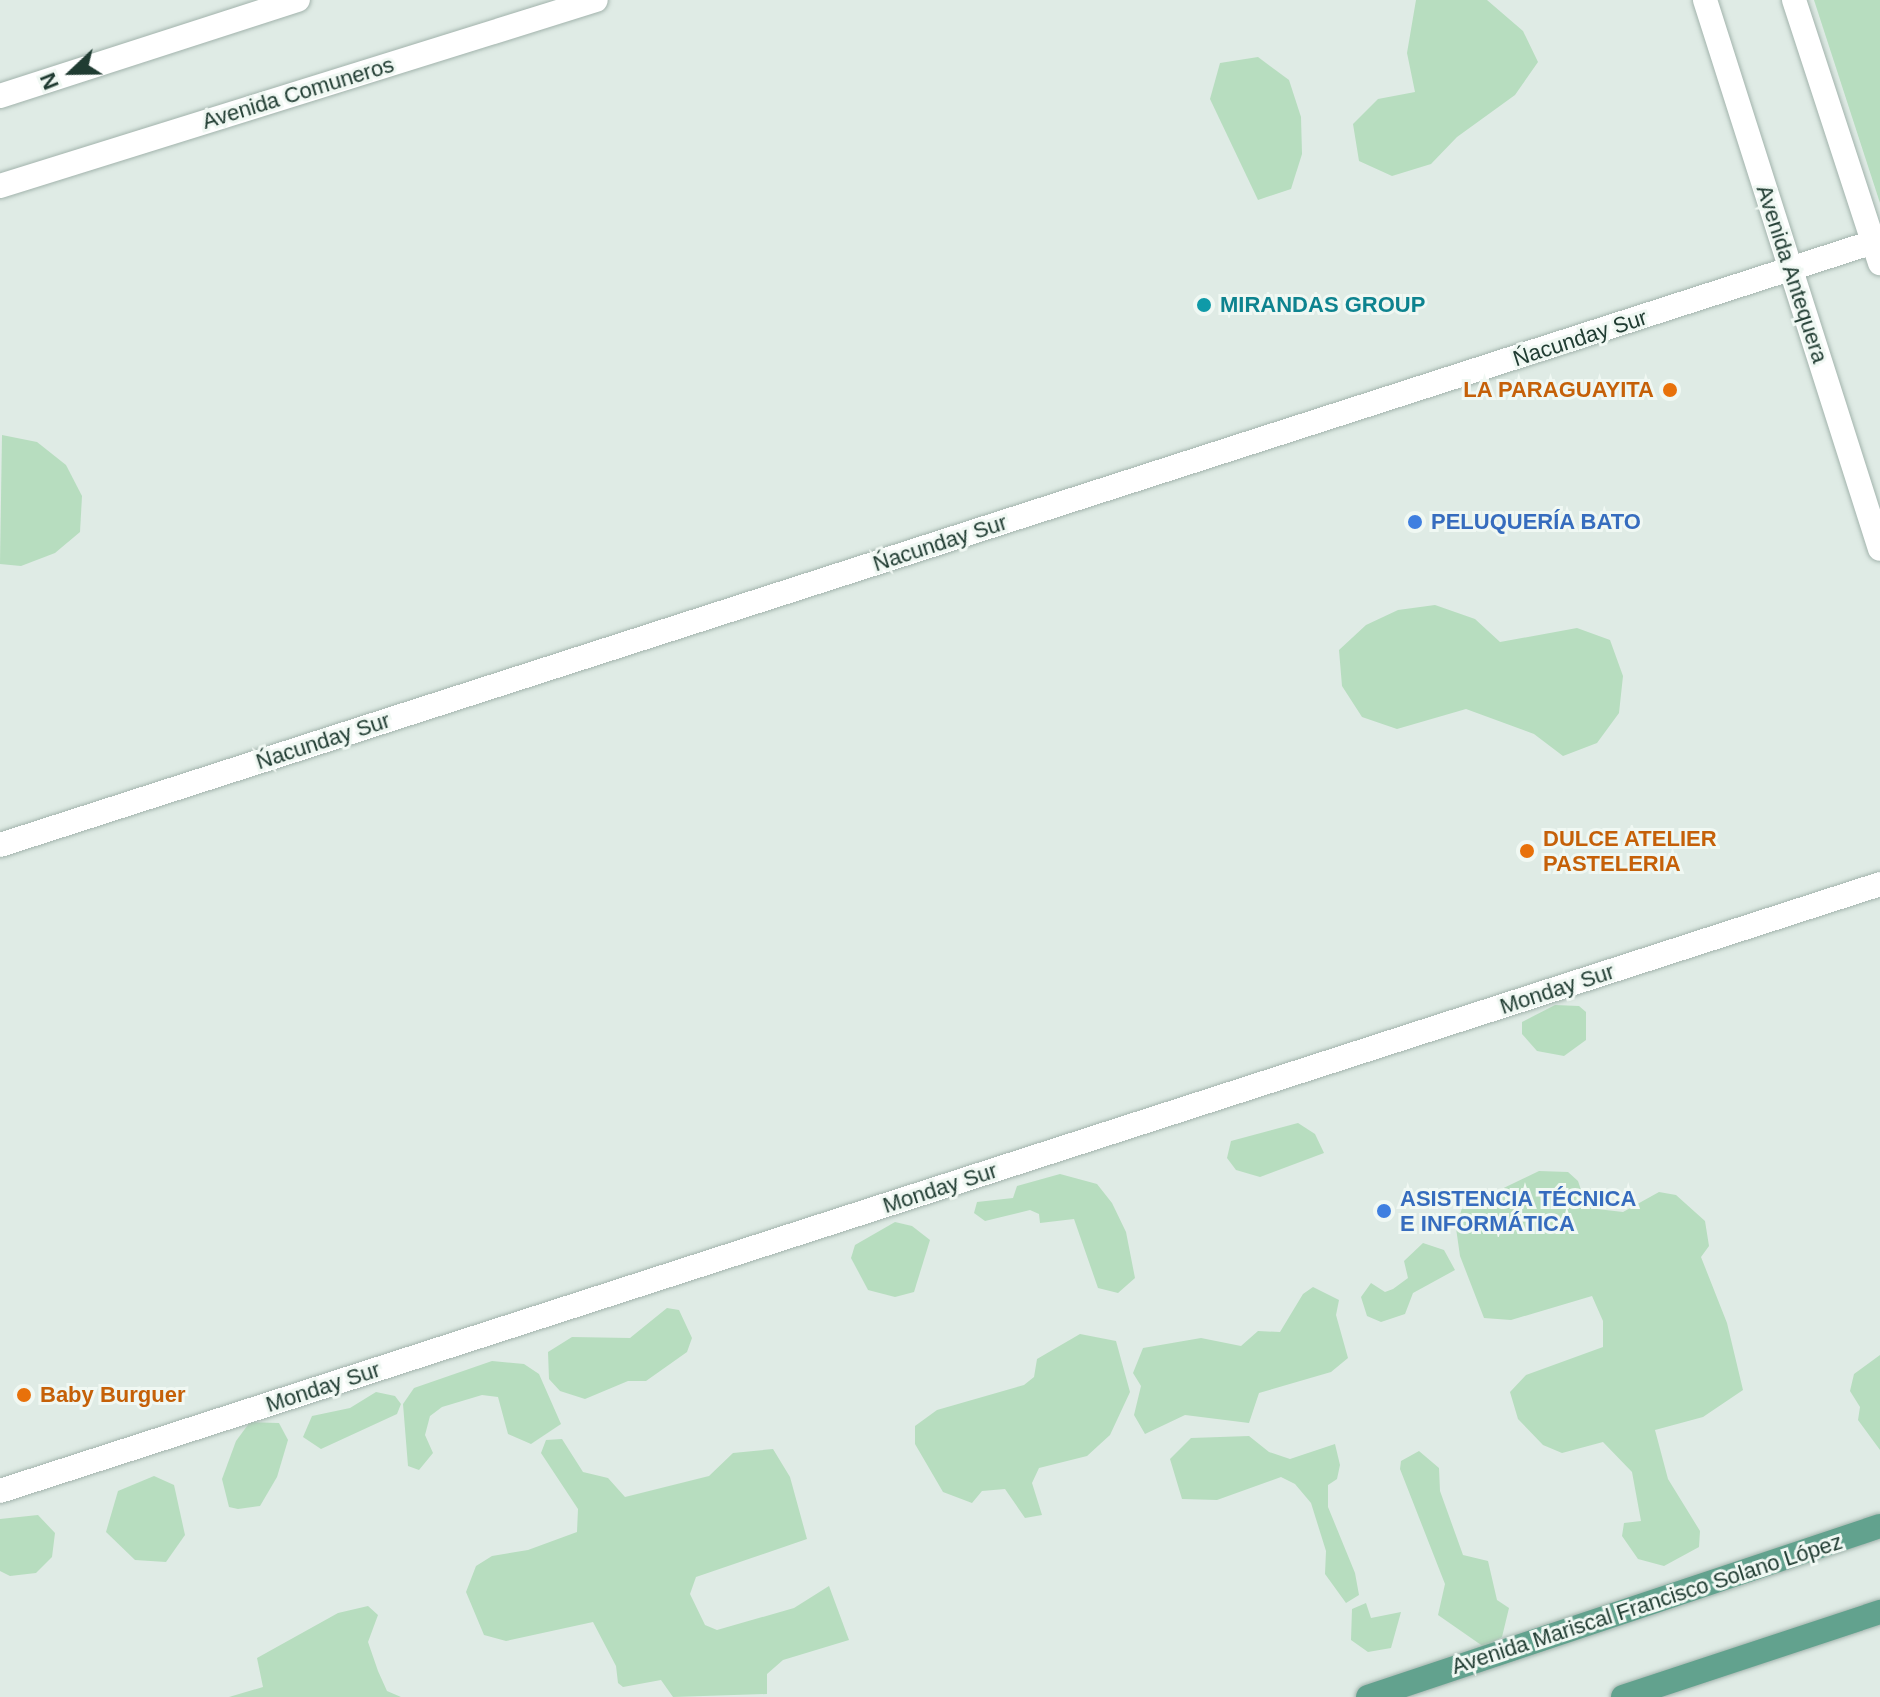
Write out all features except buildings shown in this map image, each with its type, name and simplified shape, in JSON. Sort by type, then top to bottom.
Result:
[{"type":"main road","name":"Avenida Mariscal Francisco Solano López","points":[[1368,1697],[1880,1526]]},
{"type":"main road","points":[[1638,1695],[1880,1612]]},
{"type":"street","points":[[0,96],[298,0]]},
{"type":"street","name":"Avenida Comuneros","points":[[0,186],[596,0]]},
{"type":"street","name":"Avenida Antequera","points":[[1705,0],[1880,549]]},
{"type":"street","points":[[1794,0],[1878,248]]},
{"type":"street","name":"Ńacunday Sur","points":[[0,845],[1791,271],[1878,248]]},
{"type":"street","name":"Monday Sur","points":[[0,1491],[1880,884]]},
{"type":"green space","points":[[1416,0],[1487,0],[1523,31],[1538,62],[1515,95],[1457,137],[1431,164],[1392,176],[1359,161],[1353,124],[1378,99],[1415,92],[1407,53]]},
{"type":"green space","points":[[1814,0],[1880,0],[1880,203]]},
{"type":"green space","points":[[1258,57],[1289,80],[1301,117],[1302,154],[1291,189],[1258,200],[1210,99],[1220,63]]},
{"type":"green space","points":[[2,435],[37,442],[66,465],[82,496],[80,532],[55,553],[21,566],[0,564]]},
{"type":"green space","points":[[1435,605],[1475,619],[1500,642],[1577,628],[1610,640],[1623,676],[1619,713],[1597,743],[1563,756],[1534,734],[1466,709],[1397,729],[1362,717],[1342,686],[1339,650],[1366,625],[1398,610]]},
{"type":"green space","points":[[1555,1005],[1579,1006],[1586,1012],[1586,1040],[1564,1056],[1537,1051],[1522,1034],[1522,1022]]},
{"type":"green space","points":[[1298,1123],[1315,1134],[1324,1153],[1260,1177],[1236,1170],[1227,1158],[1231,1141]]},
{"type":"green space","points":[[1539,1171],[1568,1172],[1578,1181],[1586,1205],[1597,1209],[1623,1212],[1659,1192],[1676,1195],[1705,1221],[1709,1246],[1701,1257],[1727,1323],[1743,1390],[1703,1417],[1655,1430],[1668,1479],[1700,1531],[1699,1547],[1664,1566],[1638,1559],[1622,1536],[1624,1523],[1641,1521],[1632,1472],[1603,1442],[1562,1453],[1543,1445],[1518,1419],[1510,1392],[1526,1375],[1603,1347],[1603,1321],[1592,1296],[1511,1320],[1484,1318],[1460,1256],[1456,1228],[1462,1208]]},
{"type":"green space","points":[[1060,1174],[1097,1184],[1112,1203],[1126,1232],[1135,1278],[1118,1293],[1098,1288],[1074,1219],[1040,1223],[1039,1214],[1030,1210],[985,1221],[974,1213],[977,1202],[1013,1198],[1017,1186]]},
{"type":"green space","points":[[895,1222],[912,1226],[930,1240],[914,1292],[895,1297],[868,1290],[851,1258],[855,1245]]},
{"type":"green space","points":[[1423,1243],[1444,1250],[1455,1270],[1413,1293],[1405,1314],[1381,1322],[1367,1316],[1361,1297],[1371,1283],[1385,1292],[1408,1278],[1404,1261]]},
{"type":"green space","points":[[1313,1287],[1339,1300],[1336,1315],[1348,1358],[1331,1372],[1259,1393],[1249,1423],[1185,1415],[1145,1434],[1134,1415],[1141,1386],[1133,1373],[1143,1348],[1201,1338],[1241,1346],[1258,1331],[1280,1332],[1303,1294]]},
{"type":"green space","points":[[667,1308],[679,1310],[692,1338],[687,1352],[646,1381],[628,1381],[585,1399],[560,1391],[549,1379],[548,1352],[572,1337],[630,1338]]},
{"type":"green space","points":[[1080,1334],[1116,1341],[1130,1392],[1110,1435],[1087,1456],[1039,1468],[1032,1483],[1042,1515],[1025,1518],[1005,1489],[982,1491],[972,1503],[943,1492],[915,1444],[915,1426],[937,1410],[1024,1385],[1034,1377],[1037,1359]]},
{"type":"green space","points":[[1880,1355],[1880,1450],[1858,1420],[1860,1407],[1850,1391],[1854,1374]]},
{"type":"green space","points":[[492,1361],[524,1364],[539,1374],[561,1424],[531,1444],[508,1434],[498,1397],[482,1395],[442,1407],[430,1416],[425,1435],[433,1453],[419,1470],[408,1466],[403,1404],[414,1388]]},
{"type":"green space","points":[[376,1392],[395,1396],[401,1404],[397,1414],[321,1449],[303,1437],[312,1416],[350,1408]]},
{"type":"green space","points":[[250,1422],[279,1423],[288,1440],[277,1477],[260,1506],[238,1509],[229,1507],[222,1479],[236,1441]]},
{"type":"green space","points":[[1249,1436],[1269,1452],[1290,1459],[1335,1444],[1340,1465],[1337,1479],[1328,1485],[1328,1507],[1355,1573],[1359,1595],[1346,1603],[1325,1574],[1326,1551],[1311,1503],[1295,1484],[1281,1477],[1217,1500],[1182,1499],[1170,1459],[1191,1438]]},
{"type":"green space","points":[[562,1439],[583,1472],[608,1478],[625,1497],[709,1476],[733,1453],[773,1449],[790,1477],[807,1539],[696,1577],[690,1594],[705,1625],[717,1630],[794,1608],[829,1586],[849,1640],[783,1660],[767,1674],[767,1694],[673,1697],[661,1680],[623,1687],[618,1683],[616,1666],[593,1622],[506,1641],[484,1635],[466,1592],[476,1566],[492,1556],[528,1550],[577,1532],[578,1509],[541,1453],[546,1440]]},
{"type":"green space","points":[[1419,1451],[1439,1468],[1440,1491],[1463,1555],[1488,1561],[1497,1600],[1509,1608],[1502,1637],[1484,1647],[1438,1615],[1445,1584],[1400,1469],[1401,1461]]},
{"type":"green space","points":[[154,1476],[174,1485],[185,1535],[166,1562],[135,1560],[106,1532],[118,1491]]},
{"type":"green space","points":[[38,1515],[55,1533],[52,1557],[36,1573],[10,1576],[0,1571],[0,1519]]},
{"type":"green space","points":[[1366,1603],[1371,1618],[1401,1612],[1391,1648],[1368,1652],[1351,1640],[1352,1609]]},
{"type":"green space","points":[[368,1606],[378,1615],[368,1642],[378,1671],[387,1691],[401,1697],[229,1697],[263,1687],[257,1658],[338,1613]]},
{"type":"place","name":"MIRANDAS GROUP","points":[[1204,305]]},
{"type":"place","name":"LA PARAGUAYITA","points":[[1670,390]]},
{"type":"place","name":"PELUQUERÍA BATO","points":[[1415,522]]},
{"type":"place","name":"DULCE ATELIER PASTELERIA","points":[[1527,851]]},
{"type":"place","name":"ASISTENCIA TÉCNICA E INFORMÁTICA","points":[[1384,1211]]},
{"type":"place","name":"Baby Burguer","points":[[24,1395]]}]
